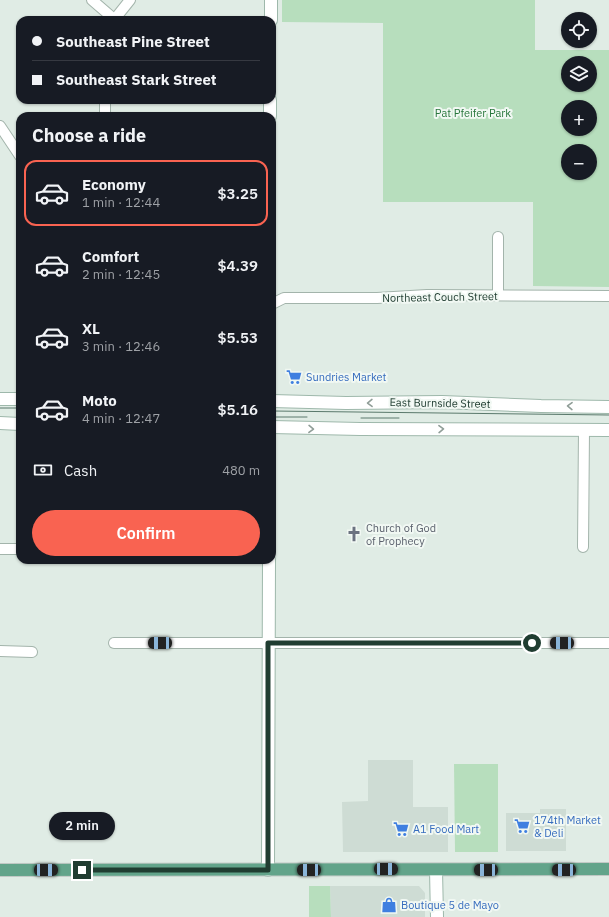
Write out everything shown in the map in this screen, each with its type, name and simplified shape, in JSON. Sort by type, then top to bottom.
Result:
[{"type":"main road","points":[[0,870],[609,869]]},
{"type":"street","points":[[92,0],[110,16]]},
{"type":"street","points":[[117,16],[130,0]]},
{"type":"street","points":[[271,0],[271,16]]},
{"type":"street","points":[[0,126],[16,150]]},
{"type":"street","points":[[498,237],[498,295]]},
{"type":"street","name":"Northeast Couch Street","points":[[276,302],[284,298],[377,298],[427,295],[609,296]]},
{"type":"street","points":[[0,399],[16,399]]},
{"type":"street","name":"East Burnside Street","points":[[276,401],[346,403],[442,402],[542,406],[609,406]]},
{"type":"street","points":[[0,423],[16,424]]},
{"type":"street","points":[[276,427],[609,430]]},
{"type":"street","points":[[583,548],[584,430]]},
{"type":"street","points":[[0,549],[16,548]]},
{"type":"street","points":[[268,564],[268,870]]},
{"type":"street","points":[[114,643],[609,642]]},
{"type":"street","points":[[0,651],[32,652]]},
{"type":"street","points":[[436,870],[437,917]]},
{"type":"shaded area","points":[[368,760],[413,760],[413,807],[448,807],[448,852],[343,852],[342,802],[368,801]]},
{"type":"shaded area","points":[[540,809],[566,809],[566,851],[506,851],[506,813],[540,813]]},
{"type":"shaded area","points":[[330,886],[419,886],[425,893],[425,917],[331,917]]},
{"type":"green space","name":"Pat Pfeifer Park","points":[[282,0],[535,0],[535,50],[609,50],[609,287],[533,286],[533,202],[383,202],[383,23],[282,22]]},
{"type":"green space","points":[[454,764],[498,764],[498,852],[455,852]]},
{"type":"green space","points":[[309,886],[330,886],[331,917],[309,917]]},
{"type":"tram line","points":[[0,408],[16,408]]},
{"type":"tram line","points":[[276,411],[609,415]]},
{"type":"tram line","points":[[276,417],[307,417]]},
{"type":"tram line","points":[[361,418],[399,418]]},
{"type":"place","name":"Sundries Market","points":[[294,377]]},
{"type":"place","name":"Church of God of Prophecy","points":[[354,534]]},
{"type":"place","name":"174th Market & Deli","points":[[522,826]]},
{"type":"place","name":"A1 Food Mart","points":[[401,829]]},
{"type":"place","name":"Boutique 5 de Mayo","points":[[389,905]]},
{"type":"route","points":[[82,870],[268,870],[268,643],[532,643]]}]
